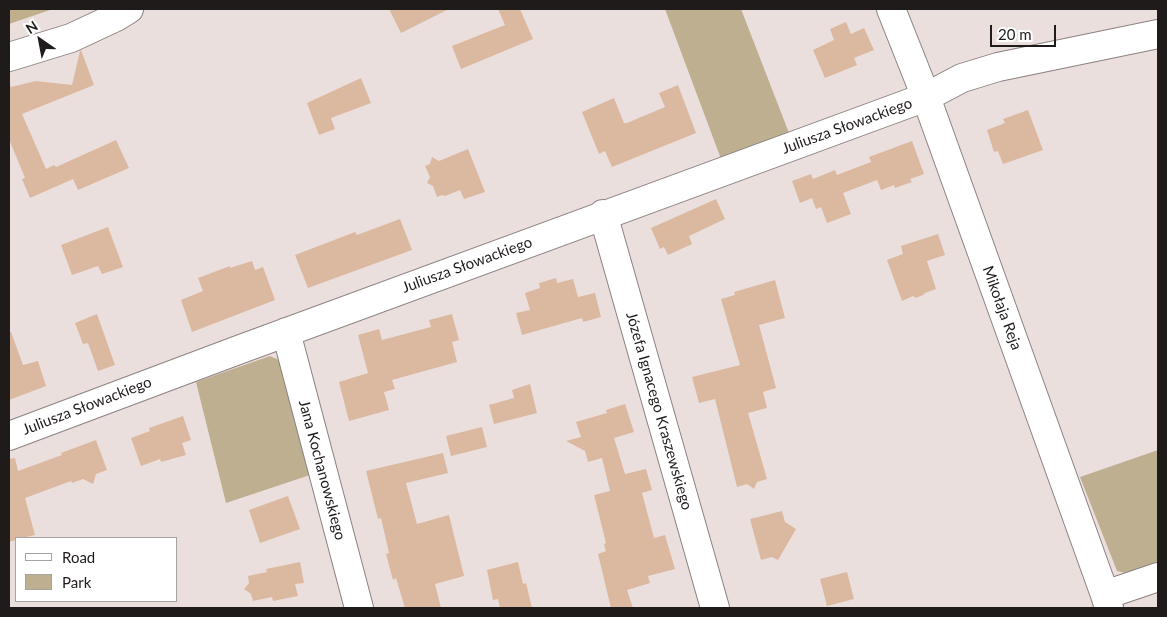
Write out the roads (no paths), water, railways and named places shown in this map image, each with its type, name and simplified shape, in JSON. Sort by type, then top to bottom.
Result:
[{"type":"street","points":[[9,57],[71,38],[129,9]]},
{"type":"street","name":"Mikołaja Reja","points":[[891,9],[926,97],[1107,602]]},
{"type":"street","name":"Juliusza Słowackiego","points":[[9,436],[603,214],[926,97],[962,78],[998,67],[1158,34]]},
{"type":"street","name":"Józefa Ignacego Kraszewskiego","points":[[603,214],[715,608]]},
{"type":"street","name":"Jana Kochanowskiego","points":[[286,332],[359,608]]},
{"type":"street","points":[[1107,602],[1158,577]]}]
